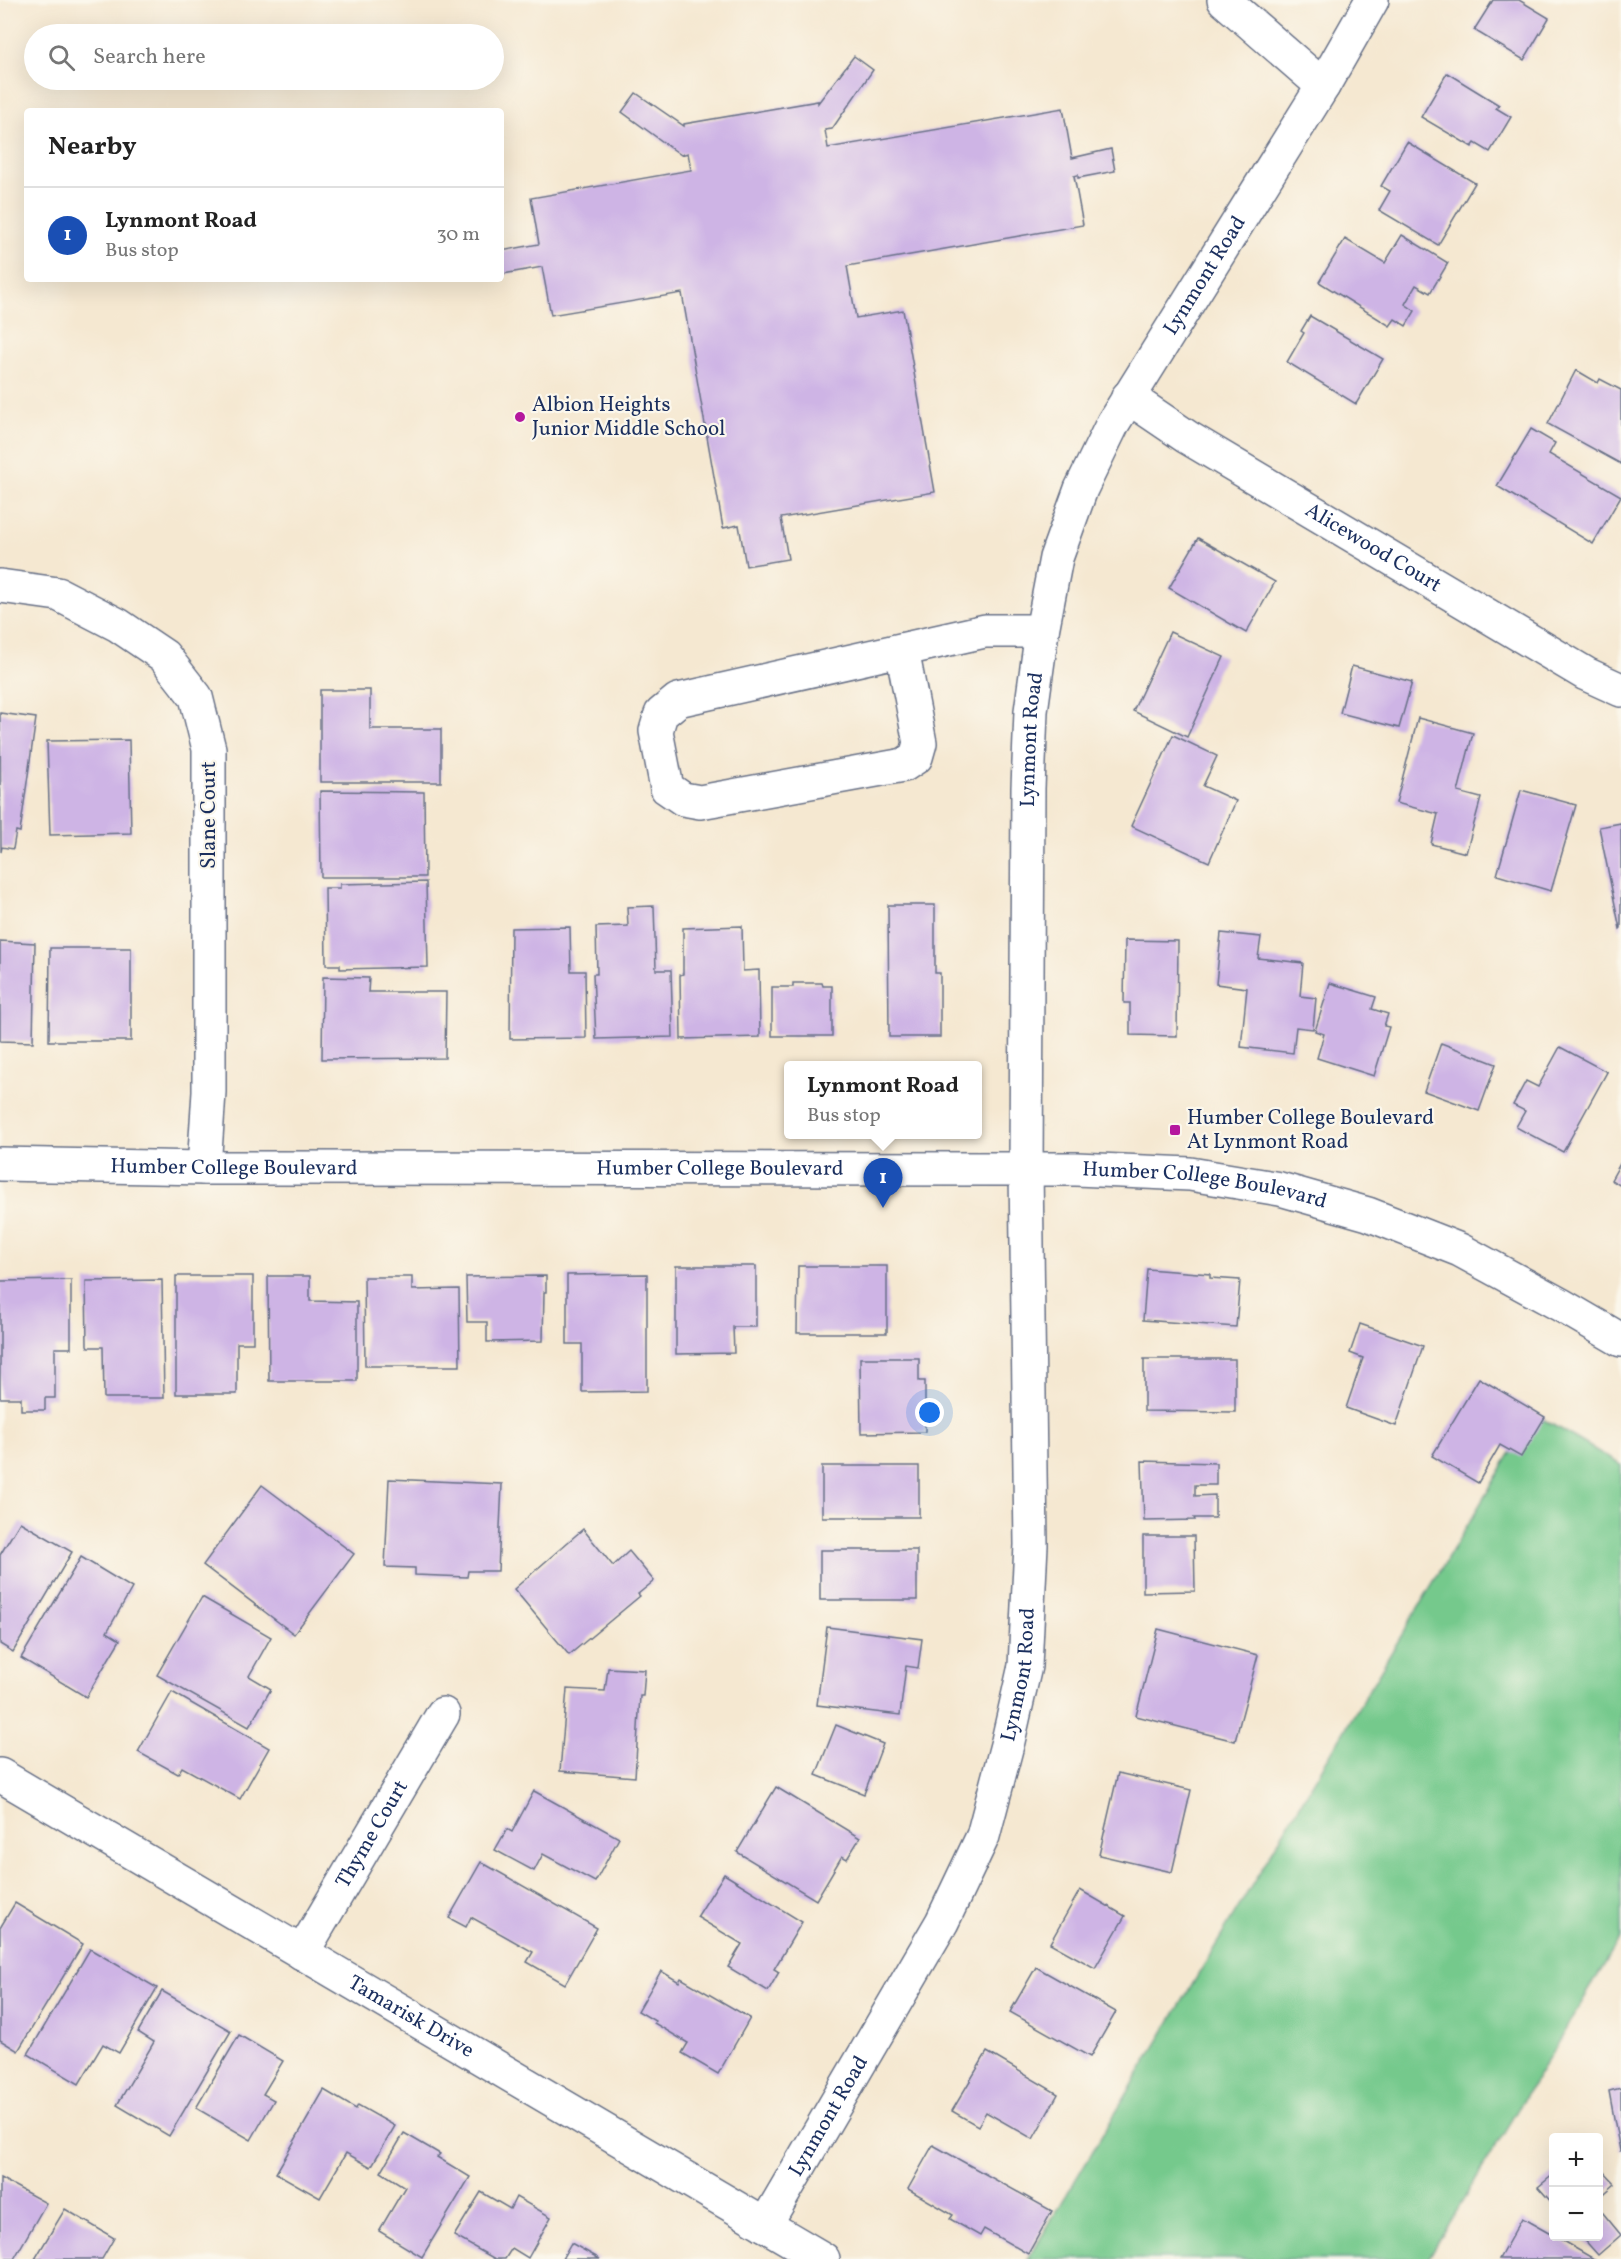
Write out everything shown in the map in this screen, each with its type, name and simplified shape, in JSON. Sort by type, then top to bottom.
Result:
[{"type":"street","points":[[1224,0],[1323,86]]},
{"type":"street","name":"Lynmont Road","points":[[765,2225],[942,1922],[982,1836],[1008,1741],[1025,1666],[1031,1545],[1026,1169],[1028,788],[1031,711],[1042,632],[1056,558],[1081,489],[1128,397],[1323,86],[1372,0]]},
{"type":"street","name":"Alicewood Court","points":[[1128,397],[1187,437],[1575,668],[1621,690]]},
{"type":"street","name":"Slane Court","points":[[0,585],[58,594],[118,625],[164,656],[196,697],[209,749],[209,1092],[204,1168]]},
{"type":"street","points":[[902,650],[920,743],[916,758],[904,765],[700,802],[683,799],[668,788],[656,731],[661,714],[678,700],[985,631],[1042,632]]},
{"type":"street","name":"Humber College Boulevard","points":[[0,1164],[204,1168],[1076,1169],[1190,1174],[1280,1189],[1368,1214],[1460,1250],[1621,1340]]},
{"type":"street","name":"Thyme Court","points":[[302,1953],[443,1714]]},
{"type":"street","name":"Tamarisk Drive","points":[[0,1775],[823,2259]]},
{"type":"green space","points":[[1534,1414],[1621,1465],[1621,1937],[1428,2259],[1028,2259]]},
{"type":"building","points":[[1493,0],[1519,0],[1549,18],[1524,60],[1474,30]]},
{"type":"building","points":[[854,56],[873,70],[832,129],[825,130],[828,148],[1063,108],[1072,158],[1111,149],[1115,171],[1078,178],[1078,175],[1074,176],[1083,225],[847,266],[856,318],[903,310],[935,492],[781,518],[788,559],[746,566],[739,525],[723,528],[682,293],[551,315],[542,267],[504,274],[504,250],[539,244],[531,198],[691,170],[688,153],[681,155],[622,112],[636,93],[684,126],[684,124],[818,101],[818,103]]},
{"type":"building","points":[[1447,73],[1499,105],[1496,108],[1511,117],[1490,152],[1475,143],[1472,147],[1421,117]]},
{"type":"building","points":[[1407,142],[1475,183],[1438,245],[1379,210],[1390,191],[1381,186]]},
{"type":"building","points":[[1402,235],[1448,263],[1430,293],[1416,285],[1405,304],[1415,311],[1406,326],[1395,319],[1390,326],[1319,282],[1345,239],[1385,263]]},
{"type":"building","points":[[1310,316],[1383,359],[1356,404],[1287,362],[1304,333],[1301,331]]},
{"type":"building","points":[[1576,370],[1598,383],[1600,379],[1621,390],[1621,464],[1548,424]]},
{"type":"building","points":[[1531,429],[1555,443],[1549,454],[1621,496],[1593,544],[1497,486]]},
{"type":"building","points":[[1198,538],[1275,582],[1246,633],[1169,588]]},
{"type":"building","points":[[1170,632],[1224,657],[1187,737],[1133,711]]},
{"type":"building","points":[[1352,666],[1412,682],[1399,728],[1340,713]]},
{"type":"building","points":[[320,690],[370,690],[370,729],[441,729],[441,782],[320,782]]},
{"type":"building","points":[[0,713],[36,718],[20,832],[16,831],[13,849],[2,847],[1,852]]},
{"type":"building","points":[[1418,718],[1473,733],[1458,792],[1481,798],[1466,853],[1431,844],[1438,814],[1396,803]]},
{"type":"building","points":[[1173,735],[1217,756],[1203,786],[1236,801],[1209,862],[1131,826]]},
{"type":"building","points":[[129,740],[131,833],[50,835],[47,741]]},
{"type":"building","points":[[1521,790],[1576,805],[1551,891],[1497,875]]},
{"type":"building","points":[[320,791],[424,792],[425,877],[321,877]]},
{"type":"building","points":[[1621,823],[1621,928],[1620,929],[1599,827]]},
{"type":"building","points":[[426,882],[428,967],[340,969],[340,965],[326,965],[325,888],[340,888],[340,884]]},
{"type":"building","points":[[888,905],[935,905],[935,973],[940,973],[940,1037],[889,1037]]},
{"type":"building","points":[[654,906],[656,970],[671,970],[673,1037],[596,1039],[593,974],[597,974],[596,927],[628,926],[627,907]]},
{"type":"building","points":[[742,926],[743,971],[759,970],[760,1037],[681,1039],[680,975],[683,974],[683,928]]},
{"type":"building","points":[[570,927],[571,971],[585,971],[586,1038],[510,1039],[511,928]]},
{"type":"building","points":[[1221,933],[1261,937],[1258,958],[1303,963],[1300,996],[1316,998],[1313,1029],[1296,1027],[1293,1053],[1241,1047],[1247,988],[1216,984]]},
{"type":"building","points":[[1125,940],[1178,941],[1177,1036],[1130,1035],[1130,1003],[1124,1003]]},
{"type":"building","points":[[0,941],[35,943],[33,1042],[0,1041]]},
{"type":"building","points":[[50,948],[131,948],[131,1041],[49,1041]]},
{"type":"building","points":[[323,977],[369,978],[368,992],[446,992],[445,1058],[322,1059]]},
{"type":"building","points":[[793,983],[822,983],[823,986],[832,986],[832,1036],[772,1036],[772,987],[793,987]]},
{"type":"building","points":[[1330,983],[1376,997],[1372,1009],[1388,1014],[1384,1026],[1389,1027],[1374,1076],[1317,1058],[1324,1034],[1315,1031]]},
{"type":"building","points":[[1441,1043],[1496,1064],[1479,1111],[1424,1091]]},
{"type":"building","points":[[1560,1047],[1607,1072],[1563,1152],[1516,1127],[1525,1111],[1513,1105],[1526,1081],[1538,1087]]},
{"type":"building","points":[[1621,1162],[1621,1186],[1611,1180]]},
{"type":"building","points":[[676,1266],[756,1266],[756,1327],[733,1327],[734,1353],[676,1354]]},
{"type":"building","points":[[798,1266],[887,1266],[887,1333],[797,1333]]},
{"type":"building","points":[[1147,1269],[1210,1274],[1210,1278],[1240,1280],[1236,1327],[1143,1320]]},
{"type":"building","points":[[647,1274],[647,1391],[582,1392],[582,1344],[567,1344],[567,1275]]},
{"type":"building","points":[[176,1276],[253,1276],[253,1343],[237,1343],[237,1394],[176,1394]]},
{"type":"building","points":[[268,1276],[310,1276],[310,1301],[357,1302],[357,1381],[269,1381]]},
{"type":"building","points":[[546,1276],[543,1341],[487,1342],[487,1322],[467,1322],[466,1277]]},
{"type":"building","points":[[364,1277],[412,1277],[412,1290],[459,1289],[460,1366],[365,1366]]},
{"type":"building","points":[[71,1280],[71,1348],[55,1348],[55,1398],[45,1398],[45,1410],[21,1410],[21,1398],[0,1398],[0,1281]]},
{"type":"building","points":[[162,1280],[164,1398],[104,1398],[103,1347],[88,1347],[87,1345],[86,1281]]},
{"type":"building","points":[[1360,1324],[1423,1346],[1396,1426],[1346,1408],[1363,1358],[1350,1353]]},
{"type":"building","points":[[860,1358],[919,1358],[919,1381],[925,1381],[925,1432],[861,1433]]},
{"type":"building","points":[[1144,1359],[1235,1359],[1235,1412],[1144,1411]]},
{"type":"building","points":[[1479,1378],[1545,1417],[1521,1457],[1500,1445],[1478,1483],[1432,1456]]},
{"type":"building","points":[[1142,1461],[1216,1463],[1216,1485],[1195,1485],[1195,1496],[1215,1495],[1215,1518],[1144,1521]]},
{"type":"building","points":[[822,1466],[919,1466],[919,1517],[822,1517]]},
{"type":"building","points":[[389,1479],[502,1484],[498,1571],[468,1571],[467,1577],[415,1575],[415,1568],[385,1567]]},
{"type":"building","points":[[262,1485],[354,1554],[294,1634],[203,1565]]},
{"type":"building","points":[[20,1522],[72,1552],[13,1652],[0,1644],[0,1555]]},
{"type":"building","points":[[583,1529],[613,1566],[629,1551],[654,1581],[638,1594],[640,1596],[569,1655],[514,1589]]},
{"type":"building","points":[[1143,1536],[1194,1536],[1195,1591],[1143,1592]]},
{"type":"building","points":[[820,1550],[917,1550],[917,1600],[820,1600]]},
{"type":"building","points":[[81,1557],[132,1588],[107,1632],[120,1640],[86,1697],[21,1658]]},
{"type":"building","points":[[202,1597],[271,1637],[249,1676],[271,1689],[249,1727],[157,1675]]},
{"type":"building","points":[[827,1627],[922,1639],[918,1668],[906,1666],[900,1715],[817,1705]]},
{"type":"building","points":[[1158,1629],[1258,1655],[1235,1741],[1136,1716]]},
{"type":"building","points":[[608,1668],[645,1670],[643,1696],[640,1696],[635,1777],[560,1771],[567,1689],[605,1691]]},
{"type":"building","points":[[172,1692],[269,1748],[240,1799],[182,1767],[178,1774],[138,1752]]},
{"type":"building","points":[[836,1725],[883,1744],[864,1794],[816,1775]]},
{"type":"building","points":[[1118,1773],[1191,1790],[1172,1872],[1099,1855]]},
{"type":"building","points":[[776,1787],[860,1838],[847,1859],[842,1856],[816,1900],[737,1852]]},
{"type":"building","points":[[534,1791],[619,1838],[595,1882],[543,1854],[534,1871],[495,1850],[507,1829],[512,1832]]},
{"type":"building","points":[[481,1862],[597,1928],[565,1984],[527,1962],[533,1952],[471,1917],[466,1927],[449,1918]]},
{"type":"building","points":[[724,1874],[802,1922],[774,1969],[779,1972],[768,1991],[728,1967],[742,1944],[697,1917]]},
{"type":"building","points":[[1080,1890],[1125,1916],[1095,1968],[1050,1943]]},
{"type":"building","points":[[15,1903],[83,1944],[18,2051],[0,2040],[0,1928]]},
{"type":"building","points":[[90,1949],[157,1988],[119,2053],[103,2044],[79,2084],[28,2054]]},
{"type":"building","points":[[1036,1967],[1116,2012],[1090,2057],[1010,2012]]},
{"type":"building","points":[[661,1971],[679,1982],[681,1978],[750,2018],[718,2074],[682,2053],[688,2043],[638,2011]]},
{"type":"building","points":[[162,1991],[231,2031],[169,2136],[117,2105],[154,2042],[138,2032]]},
{"type":"building","points":[[239,2035],[283,2061],[263,2094],[274,2100],[251,2140],[196,2108]]},
{"type":"building","points":[[987,2052],[1058,2094],[1033,2139],[986,2112],[978,2126],[952,2111]]},
{"type":"building","points":[[1621,2088],[1621,2151],[1620,2151],[1609,2091]]},
{"type":"building","points":[[324,2090],[356,2109],[358,2105],[395,2126],[371,2167],[346,2153],[320,2198],[276,2173]]},
{"type":"building","points":[[404,2133],[440,2154],[437,2157],[470,2177],[422,2257],[379,2231],[405,2187],[381,2172]]},
{"type":"building","points":[[933,2145],[1052,2211],[1028,2254],[984,2229],[980,2236],[950,2219],[953,2215],[908,2189]]},
{"type":"building","points":[[1603,2171],[1615,2184],[1603,2195]]},
{"type":"building","points":[[0,2178],[46,2203],[14,2259],[0,2259]]},
{"type":"building","points":[[1549,2178],[1549,2199],[1538,2187]]},
{"type":"building","points":[[481,2192],[510,2209],[516,2197],[551,2217],[528,2258],[512,2248],[505,2259],[495,2259],[454,2236]]},
{"type":"building","points":[[65,2209],[114,2238],[102,2259],[35,2259]]},
{"type":"building","points":[[1603,2213],[1621,2235],[1598,2255],[1585,2241],[1603,2241]]},
{"type":"building","points":[[1522,2218],[1549,2233],[1549,2241],[1563,2241],[1594,2259],[1499,2259]]},
{"type":"building","points":[[571,2243],[600,2259],[562,2259]]},
{"type":"place","name":"Albion Heights Junior Middle School","points":[[520,417]]},
{"type":"place","name":"Humber College Boulevard At Lynmont Road","points":[[1175,1130]]},
{"type":"place","name":"Lynmont Road","points":[[883,1208]]}]
